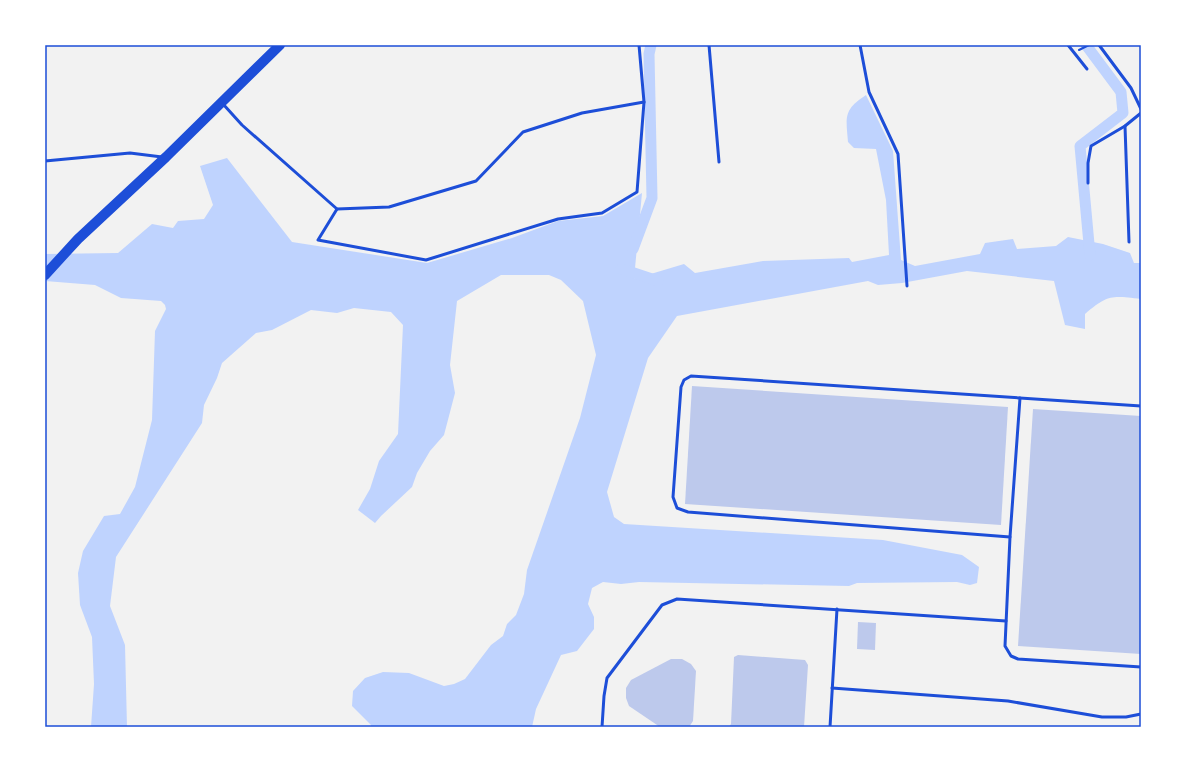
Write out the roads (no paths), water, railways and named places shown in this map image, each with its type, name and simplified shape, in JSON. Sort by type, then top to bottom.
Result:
[{"type":"main road","points":[[45,275],[78,239],[166,157],[280,45]]},
{"type":"lane","points":[[337,209],[318,240],[426,260],[558,219],[602,213],[638,192],[644,102],[639,45]]},
{"type":"lane","points":[[708,45],[719,162]]},
{"type":"lane","points":[[860,45],[870,92],[898,154],[907,286]]},
{"type":"lane","points":[[1068,45],[1087,69]]},
{"type":"lane","points":[[1099,45],[1131,88],[1141,109]]},
{"type":"lane","points":[[222,102],[242,125],[337,209],[389,207],[476,181],[523,132],[582,113],[644,102]]},
{"type":"lane","points":[[1088,184],[1088,163],[1091,146],[1125,126],[1141,113]]},
{"type":"lane","points":[[1125,126],[1129,242]]},
{"type":"lane","points":[[45,161],[130,153],[166,157]]},
{"type":"lane","points":[[1010,537],[688,512],[677,508],[673,497],[681,387],[684,380],[691,376],[1141,406]]},
{"type":"lane","points":[[1020,398],[1010,537],[1005,646],[1011,656],[1018,659],[1141,667]]},
{"type":"lane","points":[[602,727],[607,678],[662,605],[677,599],[1006,621]]},
{"type":"lane","points":[[830,727],[838,609]]},
{"type":"lane","points":[[832,688],[1008,700],[1102,717],[1126,717],[1141,714]]},
{"type":"water","points":[[866,95],[893,151],[901,260],[915,266],[980,254],[985,243],[1013,239],[1017,249],[1056,246],[1068,237],[1103,244],[1130,253],[1134,263],[1141,263],[1141,299],[1116,297],[1105,300],[1085,314],[1085,329],[1065,325],[1054,281],[967,271],[902,283],[878,285],[868,281],[677,316],[648,358],[607,492],[614,517],[624,524],[883,540],[962,555],[979,567],[977,583],[970,585],[957,582],[857,583],[849,586],[639,582],[621,584],[603,582],[592,588],[588,604],[594,617],[594,629],[577,651],[561,655],[536,709],[532,727],[371,727],[371,725],[352,706],[353,691],[365,678],[383,672],[409,673],[444,686],[454,684],[465,679],[491,645],[503,636],[507,624],[516,615],[524,594],[527,570],[580,418],[596,355],[583,301],[561,280],[549,275],[501,275],[457,301],[450,365],[455,393],[444,435],[430,451],[417,473],[412,487],[375,523],[358,510],[370,489],[379,461],[398,434],[403,325],[391,312],[354,308],[337,313],[311,310],[272,330],[256,333],[222,363],[217,378],[204,405],[202,423],[116,557],[110,606],[125,645],[127,727],[91,727],[94,684],[92,637],[80,605],[78,573],[83,551],[104,516],[120,514],[135,487],[152,420],[155,331],[166,309],[165,305],[161,301],[121,298],[95,285],[45,281],[45,254],[118,253],[152,224],[173,228],[178,221],[204,219],[213,205],[200,166],[227,158],[292,242],[427,263],[512,238],[558,221],[603,216],[642,193],[634,279],[684,264],[695,273],[763,261],[849,258],[852,262],[889,255],[886,200],[876,149],[854,148],[848,142],[848,115],[853,105]]},
{"type":"waterway","points":[[633,249],[652,198],[649,54],[651,45]]},
{"type":"waterway","points":[[1086,45],[1121,92],[1123,113],[1080,146],[1090,255]]},
{"type":"waterway","points":[[621,269],[658,281]]}]
